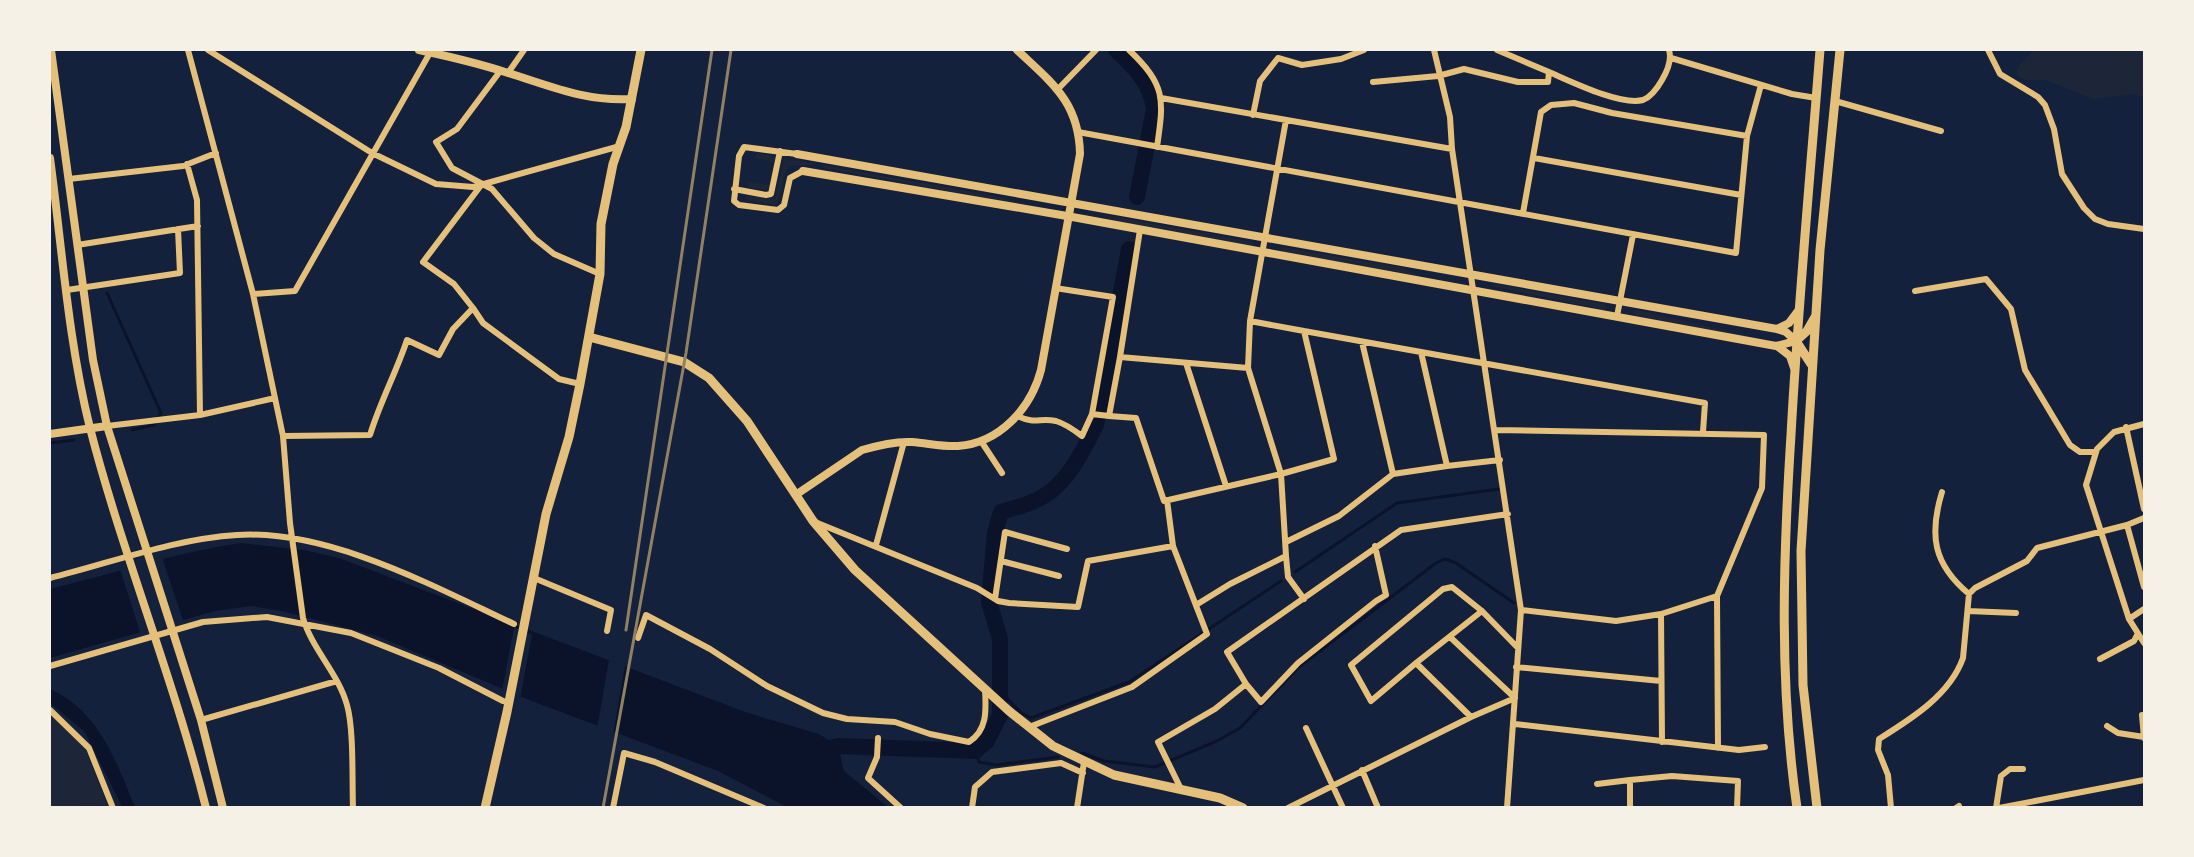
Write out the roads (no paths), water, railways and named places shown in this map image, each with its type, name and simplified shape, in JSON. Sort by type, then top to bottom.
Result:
[{"type":"main road","points":[[484,807],[507,712],[546,514],[569,437],[580,384],[600,274],[601,224],[613,164],[632,99],[641,50]]},
{"type":"main road","points":[[1797,807],[1785,687],[1784,552],[1796,341],[1820,50]]},
{"type":"main road","points":[[1817,807],[1803,685],[1801,551],[1812,374],[1840,50]]},
{"type":"main road","points":[[1796,341],[1807,331],[1817,310]]},
{"type":"main road","points":[[589,337],[684,362],[703,374],[734,404],[813,521],[855,570],[1028,728],[1053,746],[1114,775],[1220,798],[1243,807]]},
{"type":"main road","points":[[1796,341],[1809,358],[1812,374]]},
{"type":"street","points":[[51,50],[93,360],[107,426],[201,720],[223,807]]},
{"type":"street","points":[[188,50],[253,294],[283,436],[303,618],[305,626],[337,681],[348,706],[353,807]]},
{"type":"street","points":[[207,50],[372,153],[436,184],[473,187],[620,146]]},
{"type":"street","points":[[418,50],[431,51],[505,72],[576,95],[614,100],[632,99]]},
{"type":"street","points":[[525,50],[457,129],[436,142],[452,168],[492,189],[534,238],[554,254],[600,274]]},
{"type":"street","points":[[796,494],[862,450],[893,442],[958,446],[981,441],[1000,430],[1031,400],[1037,386],[1080,154],[1073,110],[1058,89],[1017,50]]},
{"type":"street","points":[[1058,89],[1096,50]]},
{"type":"street","points":[[1130,50],[1150,70],[1161,98],[1154,147]]},
{"type":"street","points":[[1253,114],[1260,81],[1278,58],[1302,65],[1341,59],[1364,50]]},
{"type":"street","points":[[1434,50],[1438,76],[1450,117],[1452,149],[1496,430],[1521,610],[1515,667],[1515,724],[1507,807]]},
{"type":"street","points":[[1497,50],[1619,98],[1643,100],[1659,86],[1671,58],[1669,50]]},
{"type":"street","points":[[1988,50],[2000,74],[2037,97],[2045,105],[2054,129],[2062,174],[2084,208],[2095,219],[2108,224],[2145,229]]},
{"type":"street","points":[[253,294],[295,291],[431,51]]},
{"type":"street","points":[[1671,58],[1761,85],[1816,98]]},
{"type":"street","points":[[1373,82],[1438,76],[1464,69],[1518,82],[1548,82],[1549,72]]},
{"type":"street","points":[[1078,132],[1736,253],[1747,136],[1761,85]]},
{"type":"street","points":[[1161,98],[1452,149]]},
{"type":"street","points":[[1835,101],[1941,131]]},
{"type":"street","points":[[1523,213],[1541,112],[1551,105],[1574,103],[1612,113],[1747,136]]},
{"type":"street","points":[[1286,120],[1263,238],[1250,321],[1248,369],[1281,474],[1288,577],[1304,599]]},
{"type":"street","points":[[744,147],[780,151],[1777,329],[1786,332],[1796,341],[1776,346],[1067,216],[803,171],[790,178],[784,205],[778,210],[739,205],[733,198],[739,156],[744,147]]},
{"type":"street","points":[[734,189],[771,194],[780,151]]},
{"type":"street","points":[[69,179],[187,164],[216,153]]},
{"type":"street","points":[[50,158],[67,290],[90,427],[191,747],[206,807]]},
{"type":"street","points":[[1534,158],[1741,195]]},
{"type":"street","points":[[187,164],[197,200],[200,415]]},
{"type":"street","points":[[482,184],[423,262],[454,284],[483,323],[559,379],[580,384]]},
{"type":"street","points":[[77,245],[198,225]]},
{"type":"street","points":[[67,290],[180,273],[178,229]]},
{"type":"street","points":[[1106,416],[1120,357],[1140,230]]},
{"type":"street","points":[[1617,316],[1633,235]]},
{"type":"street","points":[[1915,291],[1986,279],[2011,309],[2025,370],[2070,445],[2080,452],[2096,453]]},
{"type":"street","points":[[1017,416],[1033,423],[1053,421],[1068,426],[1082,436],[1093,414],[1113,297],[1055,288]]},
{"type":"street","points":[[283,436],[370,435],[381,399],[396,373],[407,340],[439,355],[453,329],[473,308]]},
{"type":"street","points":[[1777,329],[1789,323],[1799,309]]},
{"type":"street","points":[[1250,321],[1705,403],[1703,432]]},
{"type":"street","points":[[1093,414],[1136,418],[1164,501],[1281,474],[1334,459],[1304,331]]},
{"type":"street","points":[[1362,342],[1393,474]]},
{"type":"street","points":[[1776,346],[1790,356],[1794,373]]},
{"type":"street","points":[[1421,352],[1447,466]]},
{"type":"street","points":[[1120,357],[1248,369]]},
{"type":"street","points":[[1186,363],[1226,486]]},
{"type":"street","points":[[50,434],[90,427],[200,415],[275,398]]},
{"type":"street","points":[[2145,424],[2126,427],[2114,432],[2096,453],[2086,485],[2098,531],[2128,619],[2145,643]]},
{"type":"street","points":[[2126,427],[2145,509]]},
{"type":"street","points":[[1496,430],[1703,432],[1764,435],[1762,488],[1717,596],[1718,748]]},
{"type":"street","points":[[981,441],[1002,473]]},
{"type":"street","points":[[876,545],[904,442]]},
{"type":"street","points":[[1286,542],[1339,516],[1393,474],[1500,460]]},
{"type":"street","points":[[1942,492],[1935,514],[1935,543],[1943,566],[1952,580],[1969,594]]},
{"type":"street","points":[[1028,728],[1132,687],[1207,634],[1173,546],[1167,500]]},
{"type":"street","points":[[1375,546],[1386,595],[1298,663],[1261,702],[1246,684],[1227,652],[1375,546],[1401,530],[1508,514]]},
{"type":"street","points":[[1969,594],[2028,561],[2037,548],[2127,525],[2145,518]]},
{"type":"street","points":[[813,521],[876,545],[985,592],[995,599],[1009,603],[1078,607],[1088,561],[1173,546]]},
{"type":"street","points":[[2127,525],[2145,586]]},
{"type":"street","points":[[995,599],[1005,532],[1067,549]]},
{"type":"street","points":[[50,578],[147,554],[239,535],[325,545],[400,571],[514,624]]},
{"type":"street","points":[[1196,605],[1230,584],[1286,556]]},
{"type":"street","points":[[1001,561],[1059,576]]},
{"type":"street","points":[[534,578],[611,610],[607,631]]},
{"type":"street","points":[[1482,611],[1371,701],[1351,665],[1443,589],[1452,587],[1482,611],[1517,647]]},
{"type":"street","points":[[1891,807],[1888,775],[1878,750],[1879,739],[1916,715],[1944,688],[1960,667],[1964,658],[1969,594]]},
{"type":"street","points":[[1521,610],[1616,621],[1661,614],[1717,596]]},
{"type":"street","points":[[2128,619],[2145,609]]},
{"type":"street","points":[[1968,611],[2016,613]]},
{"type":"street","points":[[1661,614],[1662,742]]},
{"type":"street","points":[[638,638],[646,615],[710,649],[735,668],[794,701],[823,713],[847,720],[895,722],[930,734],[969,742],[977,737],[987,714],[987,690]]},
{"type":"street","points":[[50,666],[171,629],[203,622],[244,617],[290,619],[305,626],[316,625],[351,633],[439,668],[503,701]]},
{"type":"street","points":[[2100,659],[2134,641],[2138,635]]},
{"type":"street","points":[[1450,637],[1515,698]]},
{"type":"street","points":[[1416,663],[1471,717]]},
{"type":"street","points":[[1515,667],[1661,681]]},
{"type":"street","points":[[201,720],[337,681]]},
{"type":"street","points":[[1181,789],[1158,742],[1215,709],[1246,684]]},
{"type":"street","points":[[1288,807],[1471,717],[1515,698]]},
{"type":"street","points":[[50,710],[89,748],[113,807]]},
{"type":"street","points":[[2107,726],[2118,733],[2144,738],[2142,715]]},
{"type":"street","points":[[1515,724],[1739,750],[1765,747]]},
{"type":"street","points":[[1306,728],[1343,807]]},
{"type":"street","points":[[878,738],[877,757],[868,778],[901,807]]},
{"type":"street","points":[[613,807],[624,753],[655,762],[755,806],[764,807]]},
{"type":"street","points":[[1077,807],[1084,762]]},
{"type":"street","points":[[972,807],[975,787],[992,772],[1061,763],[1083,773]]},
{"type":"street","points":[[2023,769],[2010,769],[2001,776],[1997,807],[2145,780]]},
{"type":"street","points":[[1362,770],[1378,807]]},
{"type":"street","points":[[1597,784],[1672,776],[1737,781],[1737,807]]},
{"type":"street","points":[[1630,780],[1630,807]]},
{"type":"waterway","points":[[1116,50],[1145,83],[1154,109],[1137,197]]},
{"type":"waterway","points":[[816,752],[838,746],[975,751],[987,741],[1000,715],[1000,639],[989,602],[995,532],[1001,512],[1039,499],[1061,482],[1096,425],[1129,249]]},
{"type":"waterway","points":[[107,293],[161,413],[154,425],[132,430]]},
{"type":"waterway","points":[[50,443],[74,440]]},
{"type":"waterway","points":[[1295,572],[1397,503],[1499,489]]},
{"type":"waterway","points":[[1082,753],[1104,761],[1155,767],[1217,741],[1240,728],[1299,667],[1436,563],[1445,559],[1456,563],[1514,603]]},
{"type":"waterway","points":[[1001,692],[1021,713],[1031,718],[1129,682],[1281,581]]},
{"type":"waterway","points":[[975,751],[979,762],[997,765],[1058,757]]},
{"type":"railway","points":[[626,630],[712,50]]},
{"type":"railway","points":[[603,808],[686,353],[731,50]]}]
